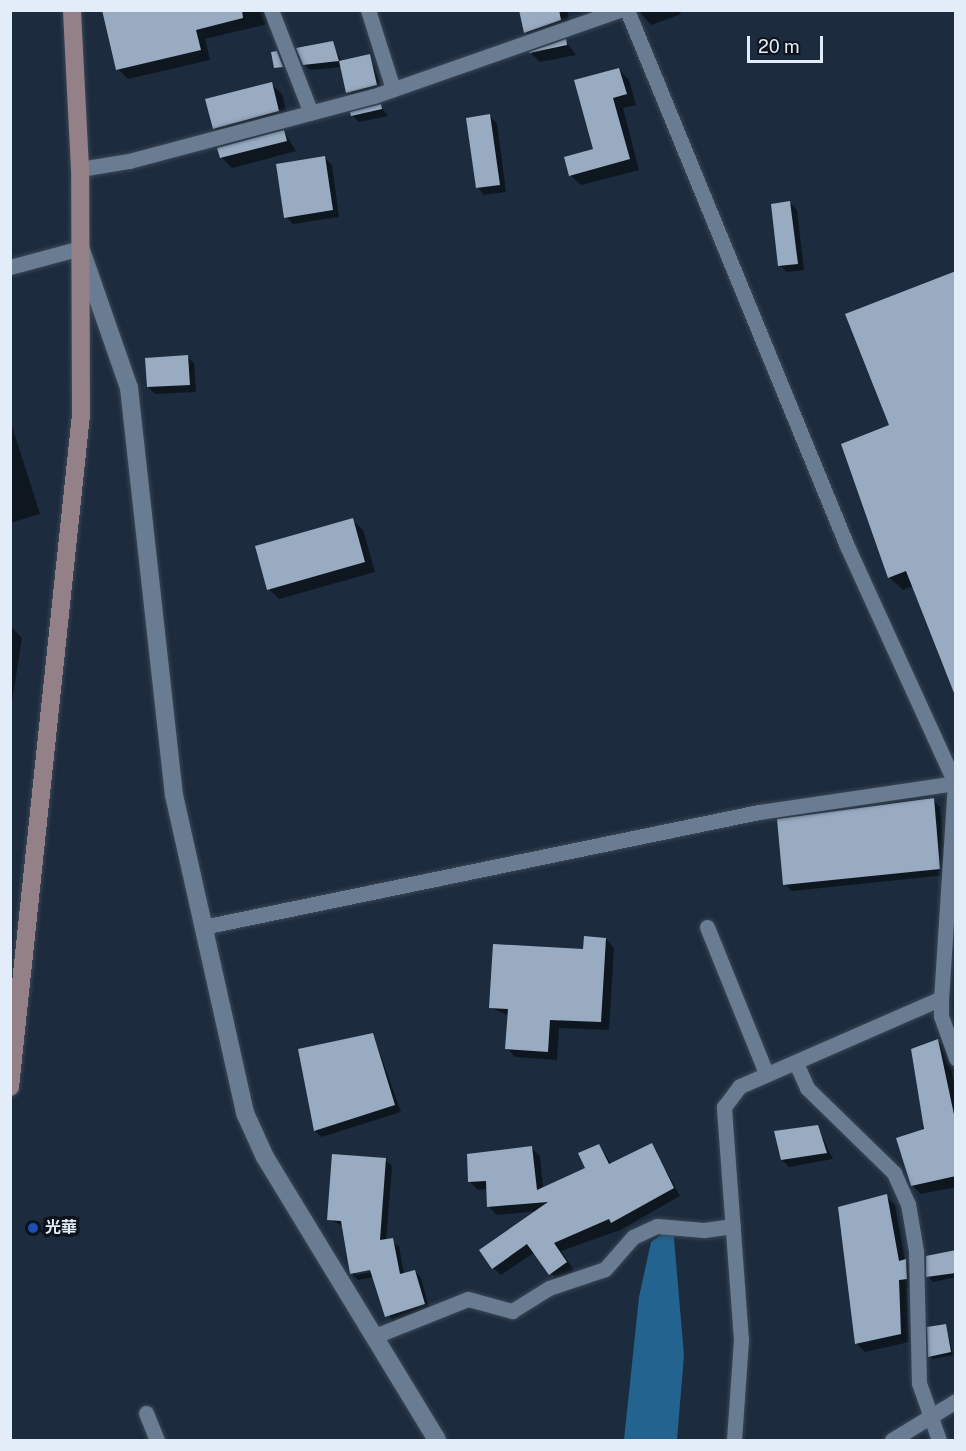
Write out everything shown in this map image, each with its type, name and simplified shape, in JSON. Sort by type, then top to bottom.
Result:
[{"type":"main road","points":[[10,1087],[81,415],[80,169],[72,10]]},
{"type":"street","points":[[81,248],[129,388],[174,795],[245,1113],[265,1157],[437,1440]]},
{"type":"lane","points":[[271,10],[311,113]]},
{"type":"lane","points":[[368,10],[393,89]]},
{"type":"lane","points":[[80,169],[311,113],[393,89],[620,10]]},
{"type":"lane","points":[[627,10],[847,546],[955,783],[941,1016],[956,1058]]},
{"type":"lane","points":[[10,267],[81,248]]},
{"type":"lane","points":[[203,927],[759,812],[955,783]]},
{"type":"lane","points":[[707,927],[766,1073]]},
{"type":"lane","points":[[734,1440],[741,1340],[724,1107],[740,1086],[941,998]]},
{"type":"lane","points":[[796,1063],[807,1088],[894,1173],[908,1204],[916,1251],[919,1383],[929,1421],[939,1440]]},
{"type":"lane","points":[[375,1336],[468,1299],[512,1311],[549,1288],[605,1269],[633,1237],[657,1226],[705,1230],[733,1226]]},
{"type":"lane","points":[[892,1440],[929,1421],[956,1401]]},
{"type":"lane","points":[[146,1413],[158,1440]]},
{"type":"water","points":[[673,1227],[684,1355],[677,1440],[624,1440],[639,1297],[651,1242]]},
{"type":"building","points":[[102,10],[242,10],[243,18],[196,30],[201,50],[116,70]]},
{"type":"building","points":[[519,10],[559,10],[561,20],[524,33]]},
{"type":"building","points":[[566,39],[567,45],[529,53],[529,52]]},
{"type":"building","points":[[333,41],[339,61],[303,65],[296,48]]},
{"type":"building","points":[[277,51],[283,67],[274,68],[271,52]]},
{"type":"building","points":[[370,54],[377,85],[346,93],[339,61]]},
{"type":"building","points":[[619,68],[627,94],[613,98],[630,159],[569,176],[564,157],[593,149],[574,80]]},
{"type":"building","points":[[272,82],[279,111],[213,129],[205,99]]},
{"type":"building","points":[[381,104],[382,109],[351,116],[350,112]]},
{"type":"building","points":[[490,114],[500,185],[476,188],[466,118]]},
{"type":"building","points":[[284,130],[287,141],[220,158],[217,148]]},
{"type":"building","points":[[325,156],[333,210],[284,218],[276,164]]},
{"type":"building","points":[[790,201],[798,264],[778,266],[771,204]]},
{"type":"building","points":[[956,271],[956,693],[954,693],[906,571],[888,578],[841,444],[889,425],[845,314]]},
{"type":"building","points":[[188,355],[190,385],[147,387],[145,358]]},
{"type":"building","points":[[353,518],[365,562],[267,590],[255,546]]},
{"type":"building","points":[[934,798],[940,869],[783,885],[777,819]]},
{"type":"building","points":[[584,936],[606,938],[601,1022],[550,1020],[548,1052],[505,1049],[508,1009],[489,1008],[493,944],[583,949]]},
{"type":"building","points":[[373,1033],[395,1105],[314,1131],[298,1049]]},
{"type":"building","points":[[938,1039],[956,1124],[956,1176],[911,1186],[896,1138],[924,1129],[911,1049]]},
{"type":"building","points":[[818,1125],[827,1153],[781,1160],[774,1131]]},
{"type":"building","points":[[652,1143],[674,1188],[611,1223],[609,1219],[554,1243],[567,1262],[549,1275],[527,1244],[492,1269],[479,1250],[548,1202],[487,1207],[486,1181],[468,1182],[467,1154],[532,1146],[537,1190],[585,1168],[578,1153],[599,1144],[609,1164]]},
{"type":"building","points":[[332,1154],[386,1158],[380,1240],[393,1238],[400,1274],[415,1270],[425,1304],[385,1317],[370,1270],[350,1274],[341,1221],[327,1220]]},
{"type":"building","points":[[887,1194],[899,1261],[906,1259],[907,1279],[899,1280],[901,1334],[855,1344],[838,1207]]},
{"type":"building","points":[[956,1250],[956,1273],[926,1277],[926,1256]]},
{"type":"building","points":[[946,1324],[951,1352],[928,1357],[927,1327]]},
{"type":"place","name":"光華","points":[[33,1228]]}]
